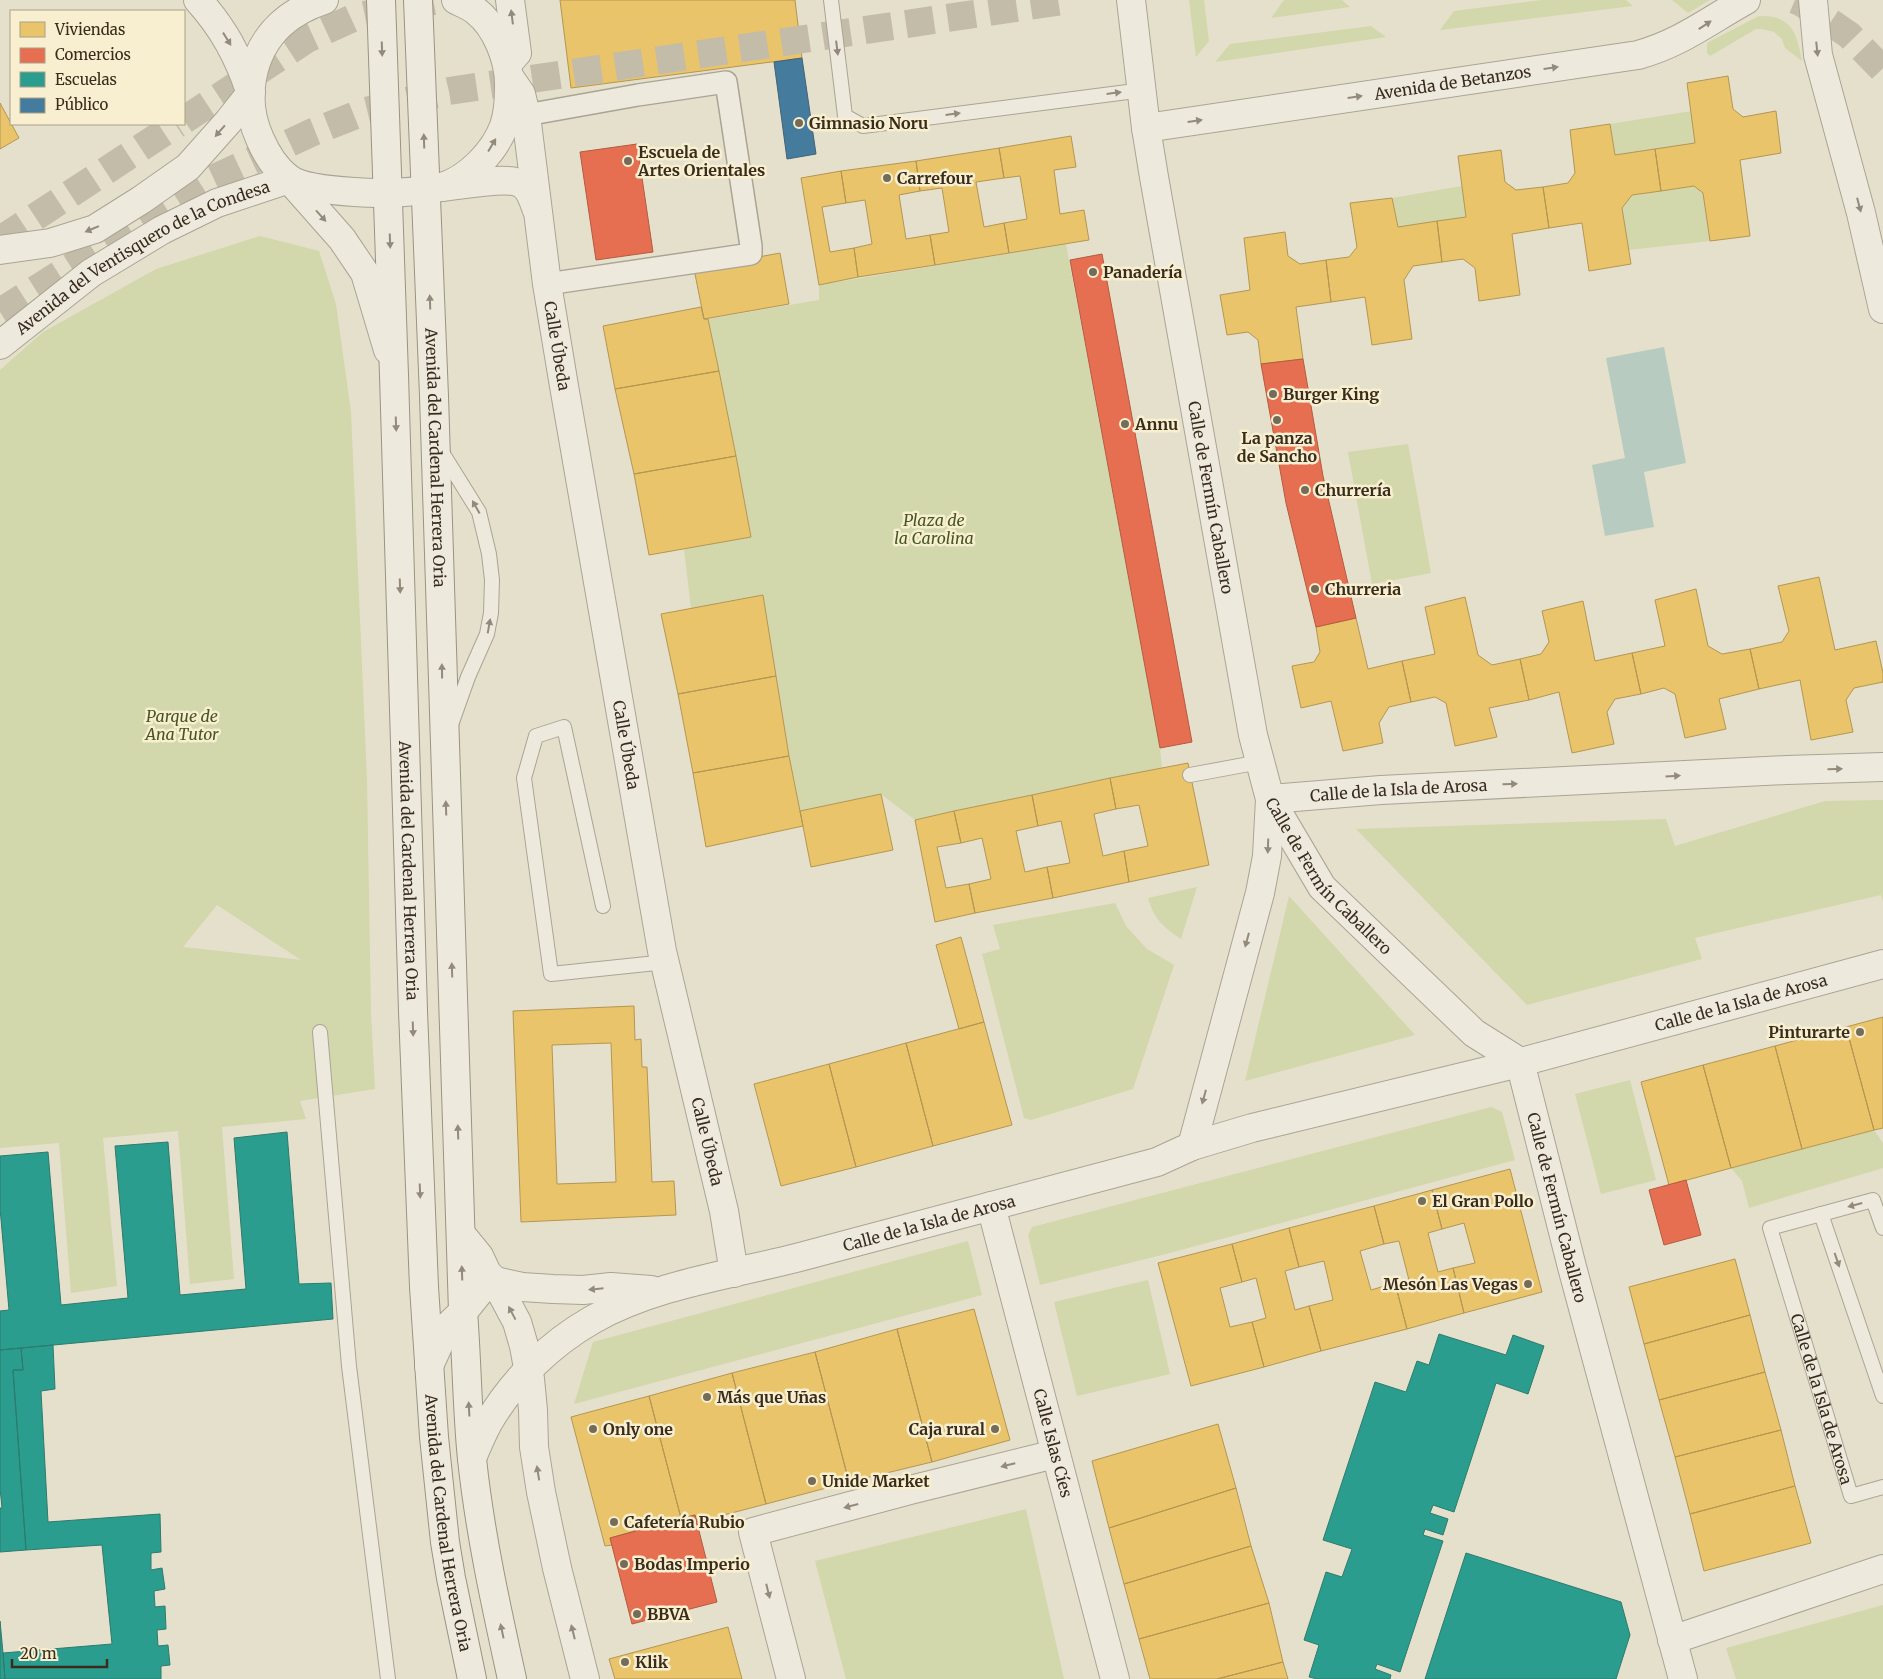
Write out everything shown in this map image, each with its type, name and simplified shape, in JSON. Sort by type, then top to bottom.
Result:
[{"type":"street","points":[[0,250],[50,243],[94,229],[141,200],[188,167],[251,93],[241,64],[229,42],[212,16],[198,0]]},
{"type":"street","name":"Avenida del Cardenal Herrera Oria","points":[[324,0],[299,6],[282,23],[262,49],[255,64],[251,93],[254,126],[265,150],[276,165],[342,239],[365,273],[380,319],[394,375]]},
{"type":"street","name":"Avenida del Cardenal Herrera Oria","points":[[381,0],[413,1011],[424,1287],[434,1437],[445,1542],[452,1587],[472,1679]]},
{"type":"street","name":"Avenida del Cardenal Herrera Oria","points":[[418,0],[434,188],[434,438],[463,1312],[472,1458],[486,1562],[512,1679]]},
{"type":"street","name":"Avenida del Cardenal Herrera Oria","points":[[290,179],[337,191],[388,192],[434,188],[471,172],[485,158],[504,126],[508,106],[508,71],[498,41],[488,23],[476,11],[456,0]]},
{"type":"street","points":[[508,71],[516,53],[510,0]]},
{"type":"street","name":"Calle de Fermín Caballero","points":[[1131,0],[1146,128],[1251,726],[1270,799],[1322,887],[1474,1033],[1520,1062],[1572,1267],[1683,1679]]},
{"type":"street","name":"Avenida de Betanzos","points":[[1146,128],[1638,55],[1656,50],[1686,37],[1746,0]]},
{"type":"street","points":[[1813,0],[1818,55],[1861,213],[1883,309]]},
{"type":"street","name":"Calle Úbeda","points":[[508,71],[522,94],[526,115],[547,284],[662,951],[724,1211],[734,1273]]},
{"type":"street","points":[[526,115],[726,82],[751,246],[751,254],[547,284]]},
{"type":"street","name":"Avenida del Ventisquero de la Condesa","points":[[0,345],[91,273],[162,230],[217,203],[290,179]]},
{"type":"street","name":"Calle Úbeda","points":[[434,188],[502,180],[516,181],[524,185],[532,195],[537,212]]},
{"type":"street","name":"Calle de la Isla de Arosa","points":[[1270,799],[1381,790],[1883,767]]},
{"type":"street","points":[[1192,1146],[1260,893],[1268,856],[1270,799]]},
{"type":"street","name":"Calle de la Isla de Arosa","points":[[528,1369],[552,1348],[592,1320],[623,1305],[662,1291],[1157,1162],[1192,1146],[1261,1126],[1520,1062],[1883,964]]},
{"type":"street","name":"Calle Islas Cíes","points":[[991,1206],[1115,1679]]},
{"type":"street","points":[[461,1234],[479,1256],[487,1272],[495,1282],[517,1322],[524,1346],[533,1410],[534,1447],[541,1492],[556,1568],[585,1679]]},
{"type":"street","name":"Avenida del Cardenal Herrera Oria","points":[[429,1366],[446,1328],[463,1312],[480,1291],[495,1282]]},
{"type":"street","name":"Calle de la Isla de Arosa","points":[[495,1282],[522,1288],[583,1290],[611,1287],[662,1291]]},
{"type":"street","points":[[533,1410],[539,1379],[552,1348]]},
{"type":"street","name":"Avenida del Cardenal Herrera Oria","points":[[472,1458],[488,1423],[528,1369]]},
{"type":"street","points":[[791,1679],[753,1532],[910,1490],[1056,1454]]},
{"type":"street","points":[[1672,1640],[1883,1569]]},
{"type":"lane","points":[[831,0],[845,116],[863,126],[1143,90]]},
{"type":"lane","name":"Avenida del Cardenal Herrera Oria","points":[[434,438],[479,512],[489,554],[492,580],[491,613],[487,634],[456,709],[444,754]]},
{"type":"lane","points":[[603,906],[564,727],[536,736],[524,778],[552,974],[666,962]]},
{"type":"lane","points":[[1190,775],[1260,762]]},
{"type":"lane","points":[[320,1032],[350,1366],[388,1679]]},
{"type":"lane","name":"Calle de la Isla de Arosa","points":[[1883,1228],[1873,1200],[1770,1228],[1851,1496],[1883,1487]]},
{"type":"lane","points":[[1821,1214],[1883,1396]]},
{"type":"green space","points":[[1189,0],[1204,0],[1209,41],[1196,57]]},
{"type":"green space","points":[[1284,0],[1342,0],[1350,7],[1271,18]]},
{"type":"green space","points":[[1542,0],[1626,0],[1633,6],[1440,30],[1454,11]]},
{"type":"green space","points":[[1672,0],[1710,0],[1688,13]]},
{"type":"green space","points":[[1759,16],[1779,19],[1791,28],[1798,43],[1802,61],[1785,48],[1782,39],[1774,32],[1762,29],[1756,29],[1710,56],[1707,53],[1707,43]]},
{"type":"green space","points":[[1371,26],[1386,37],[1215,62],[1230,44]]},
{"type":"green space","points":[[1692,111],[1695,143],[1615,155],[1610,124]]},
{"type":"green space","points":[[1462,186],[1466,217],[1398,227],[1392,198]]},
{"type":"green space","points":[[1694,186],[1703,193],[1710,241],[1629,250],[1622,208],[1632,195]]},
{"type":"green space","name":"Parque de Ana Tutor","points":[[260,236],[319,251],[336,304],[351,412],[367,780],[371,1014],[375,1089],[300,1101],[306,1119],[222,1127],[234,1279],[190,1284],[178,1131],[103,1138],[117,1286],[71,1293],[59,1143],[0,1148],[0,370],[43,332],[156,269]],"holes":[[[217,905],[301,960],[183,947]]]},
{"type":"green space","name":"Plaza de la Carolina","points":[[1066,244],[1160,748],[1162,768],[915,820],[881,794],[800,811],[789,756],[763,596],[691,609],[684,549],[736,456],[708,319],[819,300],[819,285]]},
{"type":"green space","points":[[1408,444],[1431,573],[1372,584],[1348,452]]},
{"type":"green space","points":[[1883,800],[1883,901],[1881,895],[1695,938],[1702,959],[1527,1005],[1356,829],[1666,819],[1675,846],[1825,801]]},
{"type":"green space","points":[[1197,887],[1181,939],[1160,922],[1153,912],[1148,898]]},
{"type":"green space","points":[[1289,896],[1415,1035],[1245,1081]]},
{"type":"green space","points":[[1115,903],[1126,926],[1147,949],[1174,965],[1133,1089],[1031,1120],[1024,1118],[982,954],[1000,949],[993,925]]},
{"type":"green space","points":[[1630,1080],[1656,1180],[1601,1194],[1575,1094]]},
{"type":"green space","points":[[1491,1107],[1502,1112],[1515,1160],[1162,1255],[1040,1285],[1028,1235],[1032,1227]]},
{"type":"green space","points":[[1874,1130],[1883,1143],[1883,1168],[1749,1208],[1742,1181],[1731,1168]]},
{"type":"green space","points":[[968,1241],[982,1295],[574,1404],[593,1342]]},
{"type":"green space","points":[[1148,1280],[1170,1374],[1077,1396],[1054,1302]]},
{"type":"green space","points":[[1026,1509],[1064,1679],[846,1679],[815,1561]]},
{"type":"green space","points":[[1883,1605],[1883,1679],[1736,1679],[1726,1648]]},
{"type":"shaded area","points":[[1664,347],[1686,463],[1644,472],[1654,527],[1605,536],[1592,465],[1625,458],[1606,358]]},
{"type":"building: Viviendas","points":[[560,0],[795,0],[802,58],[571,88]]},
{"type":"building: Viviendas","points":[[1728,76],[1733,109],[1743,117],[1776,111],[1781,153],[1740,160],[1750,236],[1710,241],[1703,193],[1694,186],[1661,191],[1655,149],[1695,143],[1687,83]]},
{"type":"building: Viviendas","points":[[0,103],[10,125],[12,125],[19,138],[0,149]]},
{"type":"building: Viviendas","points":[[1610,124],[1615,155],[1655,149],[1661,191],[1632,195],[1622,208],[1631,264],[1589,271],[1582,223],[1549,228],[1543,187],[1568,183],[1575,173],[1570,130]]},
{"type":"building: Viviendas","points":[[1071,136],[1076,167],[1054,170],[1060,214],[1084,210],[1089,240],[1009,253],[1004,223],[1027,219],[1020,176],[1004,178],[999,148]]},
{"type":"building: Viviendas","points":[[999,148],[1004,178],[976,182],[984,227],[1004,223],[1009,253],[935,265],[930,235],[949,232],[942,188],[920,191],[916,161]]},
{"type":"building: Viviendas","points":[[1501,150],[1505,182],[1516,190],[1543,187],[1549,228],[1512,234],[1520,295],[1479,301],[1475,268],[1463,259],[1442,262],[1437,221],[1466,217],[1458,156]]},
{"type":"building: Viviendas","points":[[916,161],[920,191],[899,195],[906,239],[930,235],[935,265],[858,277],[854,248],[872,244],[865,200],[846,203],[841,171]]},
{"type":"building: Viviendas","points":[[841,171],[846,203],[822,207],[830,252],[854,248],[858,277],[819,285],[801,178]]},
{"type":"building: Viviendas","points":[[1392,198],[1398,227],[1437,221],[1442,262],[1413,266],[1404,280],[1412,339],[1372,345],[1365,297],[1331,302],[1326,260],[1349,257],[1357,247],[1350,203]]},
{"type":"building: Viviendas","points":[[1285,232],[1288,256],[1300,264],[1326,260],[1331,302],[1296,307],[1303,359],[1261,364],[1258,340],[1248,332],[1227,335],[1220,295],[1250,290],[1244,238]]},
{"type":"building: Viviendas","points":[[780,253],[789,304],[704,319],[694,269]]},
{"type":"building: Viviendas","points":[[701,307],[704,319],[708,319],[719,371],[615,389],[603,326]]},
{"type":"building: Viviendas","points":[[719,371],[736,456],[634,474],[615,389]]},
{"type":"building: Viviendas","points":[[736,456],[751,537],[649,555],[634,474]]},
{"type":"building: Viviendas","points":[[1819,577],[1835,650],[1876,641],[1883,673],[1883,682],[1854,688],[1846,700],[1853,732],[1811,740],[1800,680],[1759,689],[1750,649],[1782,642],[1789,631],[1778,586]]},
{"type":"building: Viviendas","points":[[1696,589],[1708,646],[1722,654],[1750,649],[1759,689],[1719,699],[1726,729],[1685,738],[1675,694],[1664,688],[1641,694],[1632,653],[1665,646],[1655,600]]},
{"type":"building: Viviendas","points":[[763,595],[776,676],[678,694],[661,614]]},
{"type":"building: Viviendas","points":[[1465,597],[1478,655],[1492,665],[1520,659],[1529,700],[1489,708],[1497,737],[1455,746],[1446,703],[1435,697],[1411,702],[1402,661],[1435,654],[1425,607]]},
{"type":"building: Viviendas","points":[[1583,601],[1595,661],[1632,653],[1641,694],[1615,699],[1607,712],[1614,744],[1572,753],[1559,692],[1529,700],[1520,659],[1541,654],[1549,642],[1542,611]]},
{"type":"building: Viviendas","points":[[1356,618],[1368,669],[1402,661],[1411,702],[1389,707],[1379,723],[1383,743],[1343,751],[1331,701],[1301,708],[1292,666],[1314,662],[1320,652],[1316,627]]},
{"type":"building: Viviendas","points":[[776,676],[789,756],[693,773],[678,694]]},
{"type":"building: Viviendas","points":[[789,756],[803,826],[706,847],[693,773]]},
{"type":"building: Viviendas","points":[[1188,763],[1209,865],[1129,882],[1124,851],[1148,846],[1139,805],[1116,809],[1110,778]]},
{"type":"building: Viviendas","points":[[1110,778],[1116,809],[1094,814],[1103,856],[1124,851],[1129,882],[1053,898],[1047,867],[1070,863],[1061,821],[1038,826],[1032,795]]},
{"type":"building: Viviendas","points":[[881,794],[893,850],[811,867],[800,811]]},
{"type":"building: Viviendas","points":[[1032,795],[1038,826],[1016,831],[1025,872],[1047,867],[1053,898],[975,913],[969,884],[991,879],[982,838],[961,843],[954,811]]},
{"type":"building: Viviendas","points":[[954,811],[961,843],[937,847],[946,888],[969,884],[975,913],[935,922],[915,820]]},
{"type":"building: Viviendas","points":[[961,937],[984,1022],[959,1029],[936,945]]},
{"type":"building: Viviendas","points":[[634,1006],[635,1040],[641,1039],[642,1067],[647,1067],[652,1182],[674,1181],[676,1215],[521,1222],[513,1011]],"holes":[[[611,1043],[616,1182],[557,1184],[552,1045]]]},
{"type":"building: Viviendas","points":[[1883,1017],[1883,1128],[1874,1130],[1846,1027]]},
{"type":"building: Viviendas","points":[[984,1022],[1012,1125],[933,1146],[906,1043]]},
{"type":"building: Viviendas","points":[[1846,1027],[1874,1130],[1802,1149],[1775,1046]]},
{"type":"building: Viviendas","points":[[906,1043],[933,1146],[856,1167],[829,1064]]},
{"type":"building: Viviendas","points":[[1775,1046],[1802,1149],[1731,1168],[1703,1065]]},
{"type":"building: Viviendas","points":[[829,1064],[856,1167],[781,1186],[754,1084]]},
{"type":"building: Viviendas","points":[[1703,1065],[1731,1168],[1669,1185],[1641,1082]]},
{"type":"building: Viviendas","points":[[1510,1169],[1542,1292],[1464,1313],[1453,1268],[1475,1263],[1464,1223],[1442,1229],[1432,1190]]},
{"type":"building: Viviendas","points":[[1432,1190],[1442,1229],[1428,1233],[1438,1272],[1453,1268],[1464,1313],[1407,1329],[1395,1283],[1409,1280],[1399,1241],[1384,1244],[1374,1206]]},
{"type":"building: Viviendas","points":[[1374,1206],[1384,1244],[1360,1251],[1371,1290],[1395,1283],[1407,1329],[1321,1351],[1309,1306],[1333,1300],[1324,1261],[1299,1267],[1289,1228]]},
{"type":"building: Viviendas","points":[[1289,1228],[1299,1267],[1285,1271],[1295,1310],[1309,1306],[1321,1351],[1264,1367],[1252,1322],[1266,1318],[1256,1278],[1242,1282],[1232,1244]]},
{"type":"building: Viviendas","points":[[1232,1244],[1242,1282],[1220,1288],[1230,1327],[1252,1322],[1264,1367],[1191,1386],[1158,1263]]},
{"type":"building: Viviendas","points":[[1735,1259],[1750,1315],[1644,1344],[1629,1287]]},
{"type":"building: Viviendas","points":[[974,1309],[1010,1440],[932,1462],[897,1329]]},
{"type":"building: Viviendas","points":[[1750,1315],[1765,1372],[1659,1400],[1644,1344]]},
{"type":"building: Viviendas","points":[[897,1329],[932,1462],[849,1482],[815,1352]]},
{"type":"building: Viviendas","points":[[815,1352],[849,1482],[766,1504],[732,1373]]},
{"type":"building: Viviendas","points":[[1765,1372],[1781,1430],[1675,1457],[1659,1400]]},
{"type":"building: Viviendas","points":[[732,1373],[766,1504],[697,1522],[695,1515],[681,1518],[649,1396]]},
{"type":"building: Viviendas","points":[[649,1396],[681,1518],[610,1538],[612,1545],[605,1546],[571,1417]]},
{"type":"building: Viviendas","points":[[1218,1424],[1236,1488],[1109,1528],[1092,1461]]},
{"type":"building: Viviendas","points":[[1781,1430],[1795,1486],[1690,1514],[1675,1457]]},
{"type":"building: Viviendas","points":[[1795,1486],[1811,1543],[1704,1571],[1690,1514]]},
{"type":"building: Viviendas","points":[[1236,1488],[1251,1546],[1124,1584],[1109,1528]]},
{"type":"building: Viviendas","points":[[1251,1546],[1269,1603],[1139,1639],[1124,1584]]},
{"type":"building: Viviendas","points":[[1269,1603],[1283,1662],[1217,1679],[1150,1679],[1139,1639]]},
{"type":"building: Viviendas","points":[[728,1627],[742,1679],[615,1679],[609,1659]]},
{"type":"building: Viviendas","points":[[1283,1662],[1288,1679],[1217,1679]]},
{"type":"building: Comercios","points":[[637,144],[653,252],[596,260],[580,152]]},
{"type":"building: Comercios","points":[[1102,254],[1192,742],[1160,748],[1070,260]]},
{"type":"building: Comercios","name":"Churrería","points":[[1303,359],[1323,476],[1356,618],[1316,627],[1286,503],[1261,364]]},
{"type":"building: Comercios","points":[[1686,1180],[1701,1235],[1664,1245],[1649,1190]]},
{"type":"building: Comercios","points":[[695,1515],[717,1602],[632,1624],[610,1538]]},
{"type":"building: Escuelas","points":[[287,1132],[299,1284],[331,1283],[333,1319],[0,1350],[0,1311],[9,1310],[0,1208],[0,1156],[48,1152],[61,1305],[128,1298],[115,1146],[168,1142],[180,1295],[246,1289],[234,1138]]},
{"type":"building: Escuelas","points":[[1439,1334],[1506,1355],[1513,1335],[1544,1346],[1528,1394],[1496,1383],[1454,1512],[1433,1505],[1430,1513],[1448,1519],[1443,1535],[1425,1529],[1423,1535],[1443,1541],[1400,1672],[1377,1664],[1375,1669],[1391,1675],[1390,1679],[1317,1679],[1309,1677],[1319,1645],[1304,1640],[1326,1572],[1342,1577],[1352,1549],[1323,1540],[1375,1382],[1406,1392],[1417,1361],[1429,1365]]},
{"type":"building: Escuelas","points":[[53,1345],[55,1389],[41,1391],[48,1522],[160,1514],[161,1552],[151,1553],[151,1570],[162,1568],[165,1589],[154,1591],[155,1607],[165,1606],[166,1629],[157,1630],[158,1646],[168,1645],[170,1665],[161,1666],[161,1679],[5,1679],[3,1653],[112,1644],[102,1545],[26,1550],[13,1370],[23,1370],[21,1348]]},
{"type":"building: Escuelas","points":[[21,1348],[23,1370],[13,1370],[26,1550],[0,1552],[0,1508],[2,1508],[0,1488],[0,1350]]},
{"type":"building: Escuelas","points":[[1466,1553],[1621,1602],[1630,1635],[1616,1679],[1425,1679]]},
{"type":"building: Escuelas","points":[[0,1621],[3,1653],[5,1679],[0,1679]]},
{"type":"building: Público","points":[[802,58],[816,154],[787,159],[774,62]]},
{"type":"tunnel","points":[[185,119],[307,39],[355,17],[439,0]]},
{"type":"tunnel","points":[[0,312],[204,183],[313,132],[366,111],[449,91],[1070,0]]},
{"type":"tunnel","points":[[1795,0],[1849,35],[1883,70]]},
{"type":"tunnel","points":[[0,240],[175,125]]},
{"type":"place","name":"Gimnasio Noru","points":[[799,123]]},
{"type":"place","name":"Escuela de Artes Orientales","points":[[628,161]]},
{"type":"place","name":"Carrefour","points":[[887,178]]},
{"type":"place","name":"Panadería","points":[[1093,272]]},
{"type":"place","name":"Burger King","points":[[1273,394]]},
{"type":"place","name":"La panza de Sancho","points":[[1277,420]]},
{"type":"place","name":"Annu","points":[[1125,424]]},
{"type":"place","name":"Churrería","points":[[1305,490]]},
{"type":"place","name":"Churreria","points":[[1315,589]]},
{"type":"place","name":"Pinturarte","points":[[1860,1032]]},
{"type":"place","name":"El Gran Pollo","points":[[1422,1201]]},
{"type":"place","name":"Mesón Las Vegas","points":[[1528,1284]]},
{"type":"place","name":"Más que Uñas","points":[[707,1397]]},
{"type":"place","name":"Only one","points":[[593,1429]]},
{"type":"place","name":"Caja rural","points":[[995,1429]]},
{"type":"place","name":"Unide Market","points":[[812,1481]]},
{"type":"place","name":"Cafetería Rubio","points":[[614,1522]]},
{"type":"place","name":"Bodas Imperio","points":[[624,1564]]},
{"type":"place","name":"BBVA","points":[[637,1614]]},
{"type":"place","name":"Klik","points":[[625,1662]]}]
